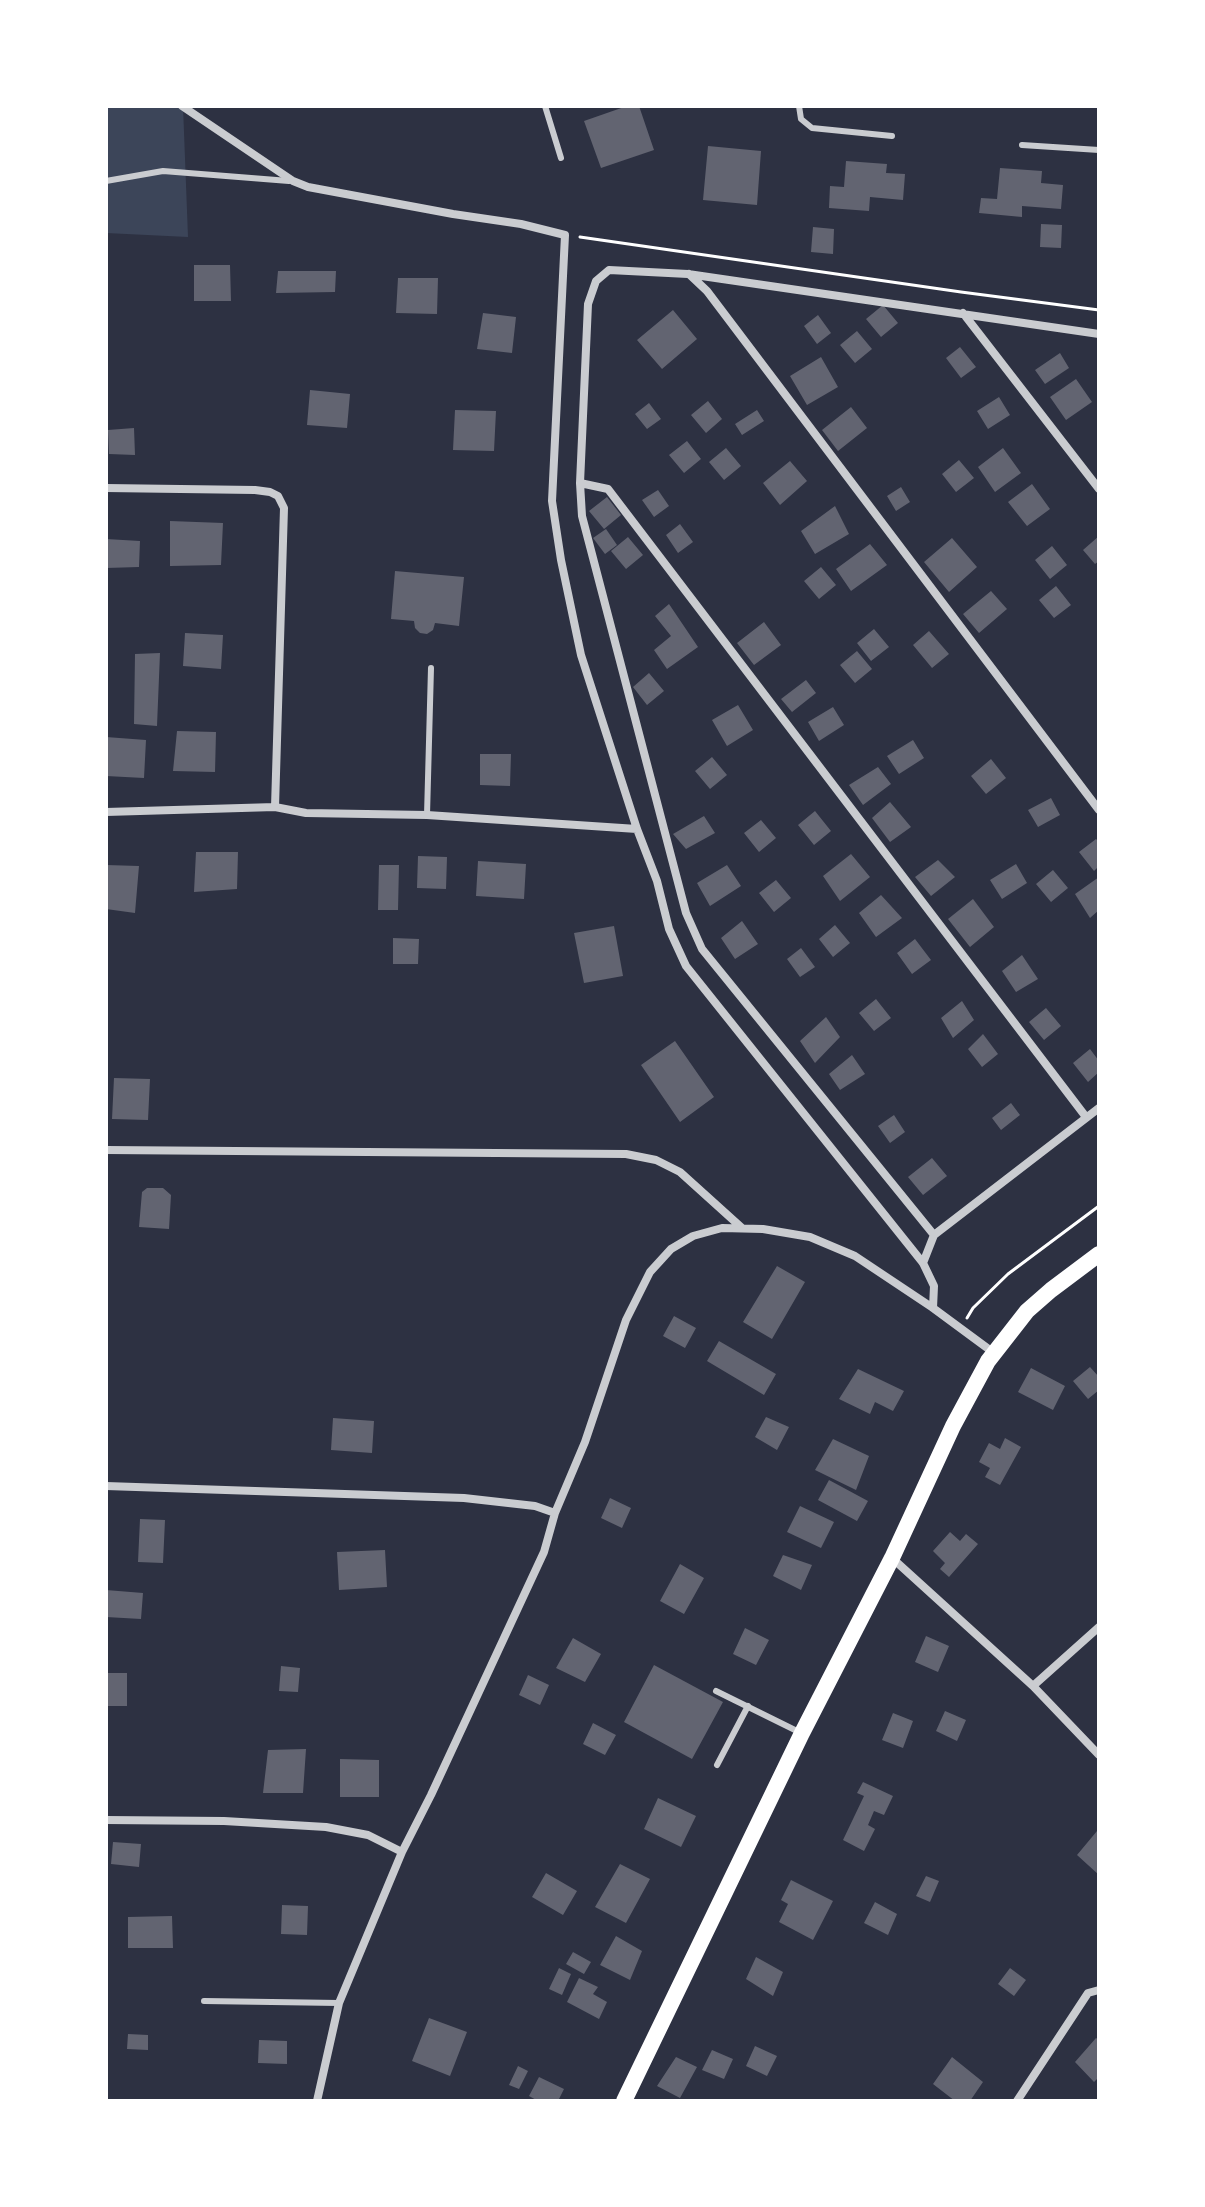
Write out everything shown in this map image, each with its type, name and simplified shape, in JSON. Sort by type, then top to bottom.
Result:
[{"type":"main road","points":[[624,2101],[802,1733],[892,1558],[953,1426],[994,1353],[1027,1311],[1099,1254]]},
{"type":"street","points":[[182,106],[293,181],[308,187],[521,224],[565,235],[552,501],[581,655],[657,881],[669,929],[686,966],[923,1263],[934,1286],[933,1308]]},
{"type":"street","points":[[934,1235],[702,949],[686,913],[582,516],[580,483],[588,304],[596,281],[609,270],[688,274],[1099,334]]},
{"type":"street","points":[[688,274],[707,291],[1099,810]]},
{"type":"street","points":[[963,313],[1099,489]]},
{"type":"street","points":[[580,483],[608,489],[1086,1117]]},
{"type":"street","points":[[106,488],[255,490],[278,496],[284,508],[275,807]]},
{"type":"street","points":[[106,812],[275,807],[306,813],[427,815],[637,829]]},
{"type":"street","points":[[923,1263],[934,1235],[1099,1108]]},
{"type":"street","points":[[106,1150],[626,1154],[656,1160],[680,1172],[742,1228]]},
{"type":"street","points":[[317,2101],[339,2003],[402,1852],[544,1552],[555,1513],[585,1442],[626,1320],[650,1272],[671,1249],[693,1236],[722,1228],[763,1229],[810,1237],[855,1256],[994,1353]]},
{"type":"street","points":[[106,1486],[464,1498],[535,1506],[555,1513]]},
{"type":"street","points":[[892,1558],[1033,1686],[1099,1755]]},
{"type":"street","points":[[1033,1686],[1099,1627]]},
{"type":"street","points":[[106,1820],[224,1821],[326,1827],[368,1835],[402,1852]]},
{"type":"street","points":[[1017,2101],[1088,1993],[1099,1990]]},
{"type":"lane","points":[[545,106],[561,158]]},
{"type":"lane","points":[[799,106],[801,119],[812,128],[892,136]]},
{"type":"lane","points":[[1022,145],[1099,150]]},
{"type":"lane","points":[[106,181],[163,171],[293,181]]},
{"type":"lane","points":[[427,815],[431,668]]},
{"type":"lane","points":[[716,1691],[802,1733]]},
{"type":"lane","points":[[717,1765],[748,1706]]},
{"type":"lane","points":[[204,2001],[339,2003]]},
{"type":"path","points":[[565,235],[1099,310]]},
{"type":"path","points":[[962,1329],[973,1308],[1008,1274],[1099,1206]]},
{"type":"shaded area","points":[[106,106],[183,106],[188,237],[106,233]]},
{"type":"building","points":[[627,106],[639,106],[654,150],[601,168],[584,121]]},
{"type":"building","points":[[708,146],[761,151],[757,205],[703,200]]},
{"type":"building","points":[[846,161],[887,164],[886,173],[905,174],[903,200],[870,197],[869,211],[829,208],[830,186],[844,187]]},
{"type":"building","points":[[1000,168],[1042,171],[1041,183],[1063,185],[1061,209],[1022,206],[1022,217],[979,213],[981,198],[997,199]]},
{"type":"building","points":[[1041,224],[1062,225],[1061,248],[1040,247]]},
{"type":"building","points":[[813,227],[834,229],[833,254],[811,252]]},
{"type":"building","points":[[194,265],[230,265],[231,301],[194,301]]},
{"type":"building","points":[[278,271],[336,271],[335,292],[276,293]]},
{"type":"building","points":[[398,278],[438,278],[437,314],[396,313]]},
{"type":"building","points":[[883,305],[898,323],[881,337],[866,319]]},
{"type":"building","points":[[673,310],[697,339],[662,369],[637,340]]},
{"type":"building","points":[[483,313],[516,317],[512,353],[477,349]]},
{"type":"building","points":[[818,315],[831,333],[817,344],[804,326]]},
{"type":"building","points":[[857,331],[872,349],[855,363],[840,345]]},
{"type":"building","points":[[960,347],[976,367],[961,378],[946,358]]},
{"type":"building","points":[[1060,353],[1069,368],[1045,384],[1035,370]]},
{"type":"building","points":[[821,357],[838,387],[807,405],[790,376]]},
{"type":"building","points":[[1076,379],[1092,402],[1066,420],[1050,397]]},
{"type":"building","points":[[310,390],[350,394],[347,428],[307,425]]},
{"type":"building","points":[[999,397],[1010,415],[988,429],[977,411]]},
{"type":"building","points":[[708,401],[722,419],[706,433],[691,415]]},
{"type":"building","points":[[649,403],[661,419],[647,429],[635,414]]},
{"type":"building","points":[[851,407],[867,428],[838,451],[822,430]]},
{"type":"building","points":[[455,410],[496,411],[494,451],[453,450]]},
{"type":"building","points":[[757,410],[764,421],[742,435],[735,424]]},
{"type":"building","points":[[134,428],[135,455],[109,454],[108,430]]},
{"type":"building","points":[[687,441],[701,459],[684,473],[669,455]]},
{"type":"building","points":[[726,448],[741,466],[724,480],[709,462]]},
{"type":"building","points":[[1003,448],[1021,473],[995,492],[978,467]]},
{"type":"building","points":[[959,460],[974,478],[956,492],[942,474]]},
{"type":"building","points":[[790,461],[807,481],[780,505],[763,483]]},
{"type":"building","points":[[1032,484],[1050,509],[1027,526],[1008,502]]},
{"type":"building","points":[[901,487],[910,502],[896,511],[887,496]]},
{"type":"building","points":[[658,490],[669,506],[654,517],[642,500]]},
{"type":"building","points":[[607,497],[621,515],[604,529],[589,511]]},
{"type":"building","points":[[835,506],[849,534],[815,554],[801,531]]},
{"type":"building","points":[[170,521],[223,523],[221,565],[170,566]]},
{"type":"building","points":[[680,524],[693,542],[678,553],[666,535]]},
{"type":"building","points":[[606,529],[617,545],[605,554],[593,538]]},
{"type":"building","points":[[1099,536],[1099,561],[1095,564],[1083,550]]},
{"type":"building","points":[[628,537],[643,555],[626,569],[611,551]]},
{"type":"building","points":[[952,538],[977,567],[949,592],[924,562]]},
{"type":"building","points":[[106,539],[140,541],[139,567],[106,568]]},
{"type":"building","points":[[870,544],[887,565],[851,591],[836,569]]},
{"type":"building","points":[[1052,546],[1067,565],[1050,579],[1035,560]]},
{"type":"building","points":[[821,567],[836,585],[819,599],[804,581]]},
{"type":"building","points":[[395,571],[464,577],[459,626],[435,623],[433,630],[427,634],[415,628],[414,621],[391,619]]},
{"type":"building","points":[[1056,586],[1071,605],[1054,618],[1039,600]]},
{"type":"building","points":[[991,591],[1007,609],[979,633],[963,614]]},
{"type":"building","points":[[669,604],[698,647],[667,669],[654,650],[671,636],[655,616]]},
{"type":"building","points":[[764,622],[781,645],[754,665],[737,643]]},
{"type":"building","points":[[874,629],[889,647],[871,661],[857,643]]},
{"type":"building","points":[[929,631],[949,654],[932,668],[913,645]]},
{"type":"building","points":[[185,633],[223,635],[221,669],[183,666]]},
{"type":"building","points":[[857,651],[872,669],[855,683],[840,665]]},
{"type":"building","points":[[160,653],[157,726],[134,724],[135,654]]},
{"type":"building","points":[[649,673],[664,691],[647,705],[633,687]]},
{"type":"building","points":[[806,680],[816,693],[792,712],[781,699]]},
{"type":"building","points":[[738,705],[753,730],[727,746],[712,720]]},
{"type":"building","points":[[833,707],[844,725],[819,741],[808,722]]},
{"type":"building","points":[[177,731],[216,732],[215,772],[173,771]]},
{"type":"building","points":[[106,737],[146,740],[144,778],[106,776]]},
{"type":"building","points":[[913,740],[924,758],[899,774],[887,756]]},
{"type":"building","points":[[480,754],[511,754],[510,786],[480,785]]},
{"type":"building","points":[[712,757],[727,775],[710,789],[695,771]]},
{"type":"building","points":[[991,759],[1006,778],[986,794],[971,776]]},
{"type":"building","points":[[878,767],[891,784],[863,805],[849,785]]},
{"type":"building","points":[[1051,798],[1060,815],[1038,827],[1028,810]]},
{"type":"building","points":[[890,802],[911,827],[890,842],[872,818]]},
{"type":"building","points":[[815,811],[831,831],[814,845],[798,825]]},
{"type":"building","points":[[704,816],[715,833],[686,849],[673,834]]},
{"type":"building","points":[[761,820],[776,838],[759,852],[744,833]]},
{"type":"building","points":[[1096,839],[1099,842],[1099,866],[1094,871],[1079,852]]},
{"type":"building","points":[[196,852],[238,852],[237,889],[194,892]]},
{"type":"building","points":[[851,854],[870,877],[840,901],[823,876]]},
{"type":"building","points":[[418,856],[447,857],[446,889],[417,888]]},
{"type":"building","points":[[938,860],[955,877],[931,896],[915,877]]},
{"type":"building","points":[[478,861],[526,864],[524,899],[476,896]]},
{"type":"building","points":[[1016,864],[1027,883],[1002,899],[990,880]]},
{"type":"building","points":[[106,865],[139,866],[135,913],[106,909]]},
{"type":"building","points":[[379,865],[399,865],[398,910],[378,910]]},
{"type":"building","points":[[727,865],[741,886],[710,906],[697,883]]},
{"type":"building","points":[[1053,870],[1068,888],[1051,902],[1036,884]]},
{"type":"building","points":[[1099,877],[1099,910],[1090,918],[1075,894]]},
{"type":"building","points":[[776,880],[791,898],[774,912],[759,893]]},
{"type":"building","points":[[881,895],[902,918],[876,937],[859,913]]},
{"type":"building","points":[[973,899],[994,927],[970,947],[948,919]]},
{"type":"building","points":[[742,921],[758,944],[735,959],[721,938]]},
{"type":"building","points":[[835,925],[850,943],[833,957],[819,939]]},
{"type":"building","points":[[614,926],[623,976],[584,983],[574,933]]},
{"type":"building","points":[[393,938],[419,939],[418,964],[393,964]]},
{"type":"building","points":[[915,939],[931,960],[912,974],[897,953]]},
{"type":"building","points":[[801,948],[815,967],[800,977],[787,959]]},
{"type":"building","points":[[1022,955],[1038,979],[1016,992],[1002,971]]},
{"type":"building","points":[[876,999],[891,1018],[874,1031],[859,1013]]},
{"type":"building","points":[[962,1001],[974,1020],[953,1038],[941,1018]]},
{"type":"building","points":[[1046,1008],[1061,1026],[1044,1040],[1029,1022]]},
{"type":"building","points":[[826,1017],[840,1037],[815,1063],[800,1041]]},
{"type":"building","points":[[983,1034],[998,1054],[982,1067],[968,1049]]},
{"type":"building","points":[[675,1041],[714,1097],[680,1122],[641,1065]]},
{"type":"building","points":[[1090,1049],[1099,1061],[1099,1072],[1088,1082],[1073,1063]]},
{"type":"building","points":[[852,1055],[865,1074],[840,1090],[829,1074]]},
{"type":"building","points":[[114,1078],[150,1079],[148,1120],[112,1119]]},
{"type":"building","points":[[1011,1103],[1020,1115],[1001,1130],[992,1118]]},
{"type":"building","points":[[894,1115],[905,1132],[890,1143],[878,1126]]},
{"type":"building","points":[[932,1158],[947,1176],[923,1195],[908,1177]]},
{"type":"building","points":[[147,1188],[163,1188],[171,1195],[169,1229],[139,1227],[142,1192]]},
{"type":"building","points":[[777,1266],[805,1282],[772,1339],[743,1322]]},
{"type":"building","points":[[674,1316],[696,1328],[685,1348],[663,1336]]},
{"type":"building","points":[[719,1341],[776,1374],[764,1395],[707,1361]]},
{"type":"building","points":[[1090,1367],[1099,1377],[1099,1390],[1088,1399],[1073,1381]]},
{"type":"building","points":[[1031,1368],[1065,1386],[1053,1410],[1018,1392]]},
{"type":"building","points":[[858,1369],[904,1391],[893,1411],[875,1402],[870,1414],[839,1399]]},
{"type":"building","points":[[766,1417],[789,1427],[777,1450],[755,1437]]},
{"type":"building","points":[[333,1418],[374,1421],[372,1453],[331,1450]]},
{"type":"building","points":[[1005,1438],[1021,1447],[1000,1485],[985,1477],[990,1468],[979,1462],[989,1443],[1000,1449]]},
{"type":"building","points":[[833,1439],[869,1456],[856,1490],[815,1470]]},
{"type":"building","points":[[829,1480],[868,1501],[857,1521],[818,1500]]},
{"type":"building","points":[[610,1498],[631,1508],[622,1528],[601,1518]]},
{"type":"building","points":[[800,1506],[834,1522],[821,1548],[787,1532]]},
{"type":"building","points":[[140,1519],[165,1520],[163,1563],[138,1562]]},
{"type":"building","points":[[950,1532],[960,1541],[966,1534],[978,1544],[949,1577],[940,1569],[945,1563],[933,1551]]},
{"type":"building","points":[[385,1550],[387,1587],[339,1590],[337,1552]]},
{"type":"building","points":[[783,1555],[812,1565],[801,1590],[773,1576]]},
{"type":"building","points":[[680,1564],[704,1578],[684,1614],[660,1601]]},
{"type":"building","points":[[106,1590],[143,1593],[141,1619],[106,1617]]},
{"type":"building","points":[[745,1628],[769,1640],[756,1665],[733,1654]]},
{"type":"building","points":[[926,1636],[949,1646],[938,1672],[915,1662]]},
{"type":"building","points":[[573,1638],[601,1654],[585,1682],[556,1668]]},
{"type":"building","points":[[654,1665],[723,1702],[692,1759],[624,1722]]},
{"type":"building","points":[[281,1666],[300,1668],[298,1692],[279,1691]]},
{"type":"building","points":[[106,1673],[127,1673],[127,1706],[106,1706]]},
{"type":"building","points":[[528,1675],[549,1685],[540,1705],[519,1695]]},
{"type":"building","points":[[945,1711],[966,1720],[957,1741],[936,1731]]},
{"type":"building","points":[[893,1713],[913,1721],[903,1748],[882,1740]]},
{"type":"building","points":[[593,1723],[616,1735],[605,1755],[583,1744]]},
{"type":"building","points":[[306,1749],[303,1793],[263,1793],[268,1750]]},
{"type":"building","points":[[340,1759],[379,1760],[379,1797],[340,1797]]},
{"type":"building","points":[[863,1782],[893,1796],[884,1815],[874,1811],[868,1825],[875,1829],[864,1851],[843,1840],[864,1796],[857,1793]]},
{"type":"building","points":[[658,1798],[696,1816],[681,1847],[644,1829]]},
{"type":"building","points":[[1097,1831],[1099,1833],[1099,1875],[1077,1855]]},
{"type":"building","points":[[113,1842],[141,1844],[139,1867],[111,1864]]},
{"type":"building","points":[[620,1864],[650,1879],[626,1923],[595,1907]]},
{"type":"building","points":[[546,1873],[577,1891],[563,1915],[532,1897]]},
{"type":"building","points":[[926,1876],[939,1881],[930,1902],[916,1896]]},
{"type":"building","points":[[791,1880],[833,1901],[813,1940],[779,1922],[788,1904],[781,1900]]},
{"type":"building","points":[[875,1902],[897,1914],[888,1935],[864,1923]]},
{"type":"building","points":[[282,1905],[308,1906],[307,1935],[281,1934]]},
{"type":"building","points":[[172,1916],[173,1948],[128,1948],[128,1917]]},
{"type":"building","points":[[616,1936],[642,1951],[630,1980],[600,1965]]},
{"type":"building","points":[[573,1952],[591,1962],[584,1974],[566,1964]]},
{"type":"building","points":[[756,1957],[783,1972],[773,1996],[746,1979]]},
{"type":"building","points":[[559,1968],[571,1974],[562,1995],[549,1989]]},
{"type":"building","points":[[1010,1968],[1026,1980],[1014,1996],[998,1984]]},
{"type":"building","points":[[579,1978],[598,1987],[593,1994],[607,2002],[599,2019],[567,2002]]},
{"type":"building","points":[[429,2018],[467,2032],[450,2076],[412,2061]]},
{"type":"building","points":[[128,2034],[148,2035],[148,2050],[127,2049]]},
{"type":"building","points":[[1096,2038],[1099,2040],[1099,2077],[1094,2082],[1075,2062]]},
{"type":"building","points":[[259,2040],[287,2041],[287,2064],[258,2063]]},
{"type":"building","points":[[755,2046],[777,2056],[767,2076],[746,2066]]},
{"type":"building","points":[[712,2050],[733,2059],[724,2079],[702,2070]]},
{"type":"building","points":[[676,2057],[697,2067],[680,2098],[657,2086]]},
{"type":"building","points":[[952,2057],[983,2082],[970,2101],[955,2101],[933,2084]]},
{"type":"building","points":[[518,2066],[528,2071],[519,2089],[509,2085]]},
{"type":"building","points":[[539,2077],[564,2089],[558,2101],[538,2101],[529,2096]]}]
